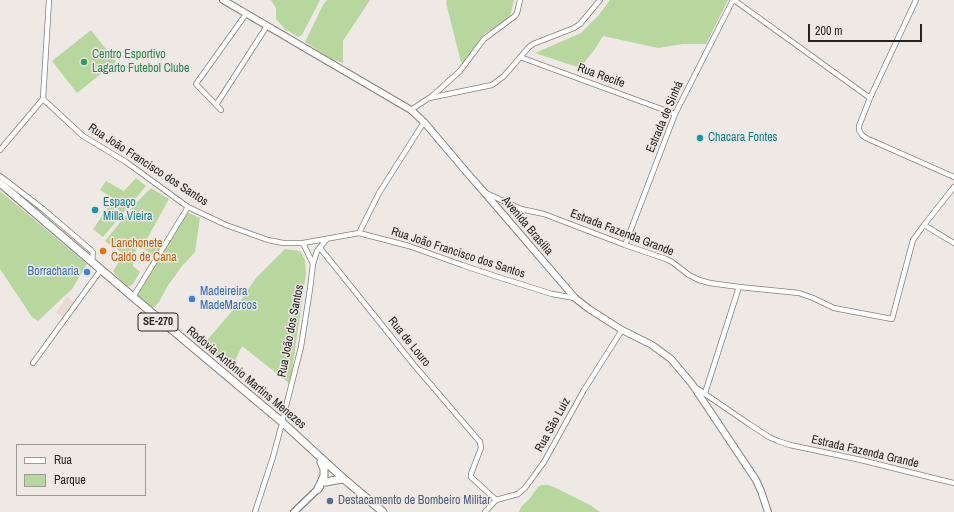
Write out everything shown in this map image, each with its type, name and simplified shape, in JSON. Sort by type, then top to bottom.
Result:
[{"type":"main road","name":"Avenida Brasília","points":[[223,0],[411,110],[424,122],[575,298],[589,309],[622,330],[652,345],[671,359],[692,384],[756,480],[768,512]]},
{"type":"main road","name":"Rodovia Antônio Martins Menezes","points":[[0,184],[92,261],[281,425],[321,462],[333,470],[383,512]]},
{"type":"main road","name":"Rodovia Antônio Martins Menezes","points":[[0,184],[61,239],[176,338],[313,450],[333,470]]},
{"type":"main road","points":[[318,489],[324,476],[324,469],[321,462]]},
{"type":"main road","points":[[326,482],[344,479]]},
{"type":"street","points":[[0,150],[43,100],[49,0]]},
{"type":"street","points":[[411,110],[429,98],[460,70],[484,39],[515,16],[520,0]]},
{"type":"street","points":[[429,98],[492,85],[504,76],[533,44],[577,26],[600,0]]},
{"type":"street","points":[[733,0],[870,98]]},
{"type":"street","name":"Estrada de Sinhá","points":[[625,245],[675,114],[733,0]]},
{"type":"street","points":[[916,0],[870,98],[859,126],[860,132],[862,135],[954,177]]},
{"type":"street","points":[[221,110],[196,84],[246,14]]},
{"type":"street","points":[[216,105],[267,26]]},
{"type":"street","name":"Rua Recife","points":[[520,57],[675,114]]},
{"type":"street","name":"Rua João Francisco dos Santos","points":[[43,100],[83,136],[126,162],[188,207],[222,223],[268,240],[284,243],[303,244],[359,234],[409,246],[498,277],[546,292],[575,298]]},
{"type":"street","points":[[359,234],[379,193],[424,122]]},
{"type":"street","points":[[0,176],[43,209],[92,251],[92,261]]},
{"type":"street","points":[[954,187],[924,225],[954,243]]},
{"type":"street","name":"Estrada Fazenda Grande","points":[[484,192],[521,209],[544,214],[669,260],[699,280],[739,287],[799,293],[834,308],[892,319],[911,246],[924,225]]},
{"type":"street","points":[[133,297],[188,207]]},
{"type":"street","name":"Rua João dos Santos","points":[[255,512],[273,457],[301,347],[313,264],[316,254],[326,240]]},
{"type":"street","points":[[303,244],[313,264]]},
{"type":"street","name":"Rua de Louro","points":[[320,248],[414,365],[480,442],[481,448],[471,474],[472,478],[496,500]]},
{"type":"street","points":[[33,363],[100,271]]},
{"type":"street","points":[[705,393],[739,287]]},
{"type":"street","name":"Rua São Luiz","points":[[496,500],[518,494],[526,488],[546,459],[584,390],[622,330]]},
{"type":"street","name":"Estrada Fazenda Grande","points":[[692,384],[769,437],[784,443],[954,483]]},
{"type":"street","points":[[294,512],[326,482],[333,470]]},
{"type":"street","points":[[485,512],[496,500]]},
{"type":"shaded area","points":[[67,296],[75,303],[65,318],[56,313]]},
{"type":"green space","points":[[271,0],[320,0],[302,35],[298,37],[285,29],[276,19],[276,8]]},
{"type":"green space","points":[[327,0],[370,0],[343,41],[343,63],[331,59],[305,42],[323,5]]},
{"type":"green space","points":[[447,0],[514,0],[510,17],[484,34],[464,64],[461,62],[446,3]]},
{"type":"green space","points":[[610,0],[728,0],[706,44],[683,44],[658,48],[603,36],[580,68],[535,53],[581,33],[598,16]]},
{"type":"green space","name":"Centro Esportivo Lagarto Futebol Clube","points":[[91,30],[116,62],[77,93],[52,61]]},
{"type":"green space","points":[[136,178],[146,186],[103,237],[93,229],[114,199],[100,190],[106,181],[124,191]]},
{"type":"green space","points":[[151,188],[169,199],[147,239],[161,248],[152,254],[138,246],[134,255],[133,266],[140,272],[133,284],[128,287],[113,271],[124,254],[105,241],[135,204]]},
{"type":"green space","points":[[0,191],[87,264],[72,289],[38,321],[32,317],[0,269]]},
{"type":"green space","points":[[186,212],[200,218],[195,252],[182,266],[167,287],[159,302],[153,308],[137,295]]},
{"type":"green space","points":[[285,249],[300,251],[305,260],[306,273],[290,384],[242,346],[231,369],[203,345],[238,304],[256,278]]},
{"type":"green space","points":[[541,485],[548,485],[556,488],[590,505],[600,512],[519,512],[521,507]]},
{"type":"place","name":"Centro Esportivo Lagarto Futebol Clube","points":[[84,62]]},
{"type":"place","name":"Chacara Fontes","points":[[700,138]]},
{"type":"place","name":"Espaço Milla Vieira","points":[[95,210]]},
{"type":"place","name":"Lanchonete Caldo de Cana","points":[[103,251]]},
{"type":"place","name":"Borracharia","points":[[87,272]]},
{"type":"place","name":"Madeireira MadeMarcos","points":[[192,299]]},
{"type":"place","name":"Destacamento de Bombeiro Militar","points":[[330,501]]}]
